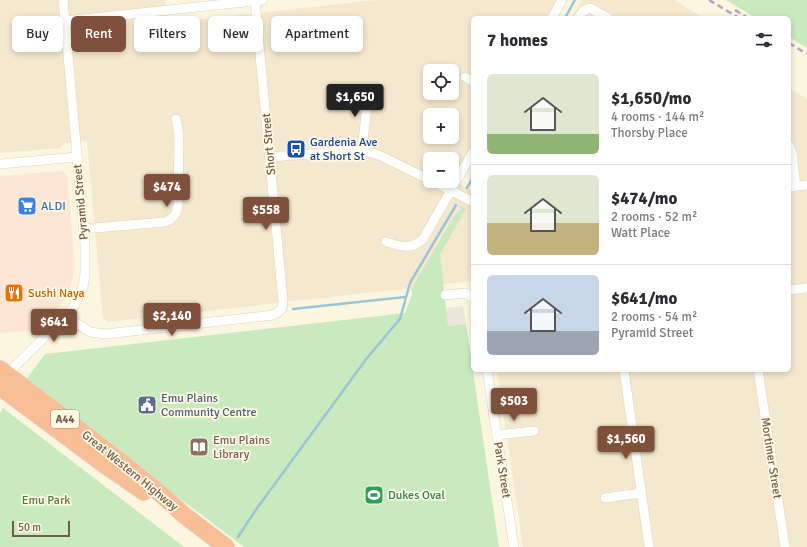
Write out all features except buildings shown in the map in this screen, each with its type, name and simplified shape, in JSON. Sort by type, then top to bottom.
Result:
[{"type":"highway","name":"Great Western Highway","points":[[1,377],[122,478],[158,501],[184,515],[226,547]]},
{"type":"street","name":"Pyramid Street","points":[[1,377],[66,316],[74,306],[83,287],[86,258],[84,229],[63,0]]},
{"type":"street","points":[[65,21],[259,0]]},
{"type":"street","name":"Short Street","points":[[66,316],[83,329],[100,334],[273,315],[281,310],[283,301],[259,0]]},
{"type":"street","points":[[553,16],[562,0]]},
{"type":"street","points":[[579,16],[583,10],[590,8],[604,16]]},
{"type":"street","points":[[362,150],[369,88]]},
{"type":"street","points":[[84,229],[164,222],[171,220],[175,216],[178,207],[179,134],[176,119]]},
{"type":"street","points":[[271,157],[362,150],[381,156],[423,176]]},
{"type":"street","points":[[791,150],[793,187],[807,185]]},
{"type":"street","points":[[386,242],[408,247],[421,241],[471,155]]},
{"type":"street","points":[[0,164],[77,157]]},
{"type":"street","points":[[446,188],[471,200]]},
{"type":"street","points":[[791,290],[807,288]]},
{"type":"street","points":[[445,295],[466,293],[471,297]]},
{"type":"street","name":"Park Street","points":[[487,372],[514,547]]},
{"type":"street","points":[[624,372],[640,493],[649,547]]},
{"type":"street","name":"Mortimer Street","points":[[758,372],[785,547]]},
{"type":"street","points":[[497,434],[534,431]]},
{"type":"street","points":[[605,498],[640,493]]},
{"type":"shaded area","points":[[0,0],[165,0],[167,16],[134,16],[134,52],[200,52],[200,19],[208,19],[208,52],[263,52],[263,16],[231,16],[376,0],[567,0],[557,16],[471,16],[471,165],[460,184],[471,190],[471,281],[108,322],[103,318],[87,141],[64,143],[60,148],[0,153]]},
{"type":"shaded area","points":[[582,0],[674,0],[700,16],[573,16]]},
{"type":"shaded area","points":[[791,89],[807,99],[807,547],[523,547],[497,372],[791,372]]},
{"type":"shaded area","points":[[62,171],[67,175],[75,266],[69,292],[59,307],[36,330],[0,333],[0,176]]},
{"type":"shaded area","points":[[463,306],[466,324],[448,326],[446,308]]},
{"type":"green space","points":[[726,0],[807,0],[807,48],[791,38],[791,16],[753,16]]},
{"type":"green space","points":[[460,206],[466,209],[440,254],[448,326],[466,324],[471,358],[471,372],[473,372],[499,547],[244,547],[25,381],[45,354],[405,313],[412,294],[411,289],[455,215],[461,209]]},
{"type":"green space","name":"Emu Park","points":[[3,408],[184,547],[0,547],[0,413]]},
{"type":"waterway","points":[[566,16],[575,0]]},
{"type":"waterway","points":[[467,188],[471,181]]},
{"type":"waterway","points":[[238,537],[255,511],[367,358],[400,319],[410,283],[456,205]]},
{"type":"waterway","points":[[293,309],[405,297]]},
{"type":"railway","points":[[709,0],[736,16]]},
{"type":"railway","points":[[735,10],[745,16]]},
{"type":"railway","points":[[791,44],[807,54]]},
{"type":"place","name":"Gardenia Ave at Short St","points":[[296,149]]},
{"type":"place","name":"ALDI","points":[[27,206]]},
{"type":"place","name":"Sushi Naya","points":[[14,293]]},
{"type":"place","name":"Emu Plains Community Centre","points":[[147,405]]},
{"type":"place","name":"Emu Plains Library","points":[[199,447]]},
{"type":"place","name":"Dukes Oval","points":[[374,495]]}]
